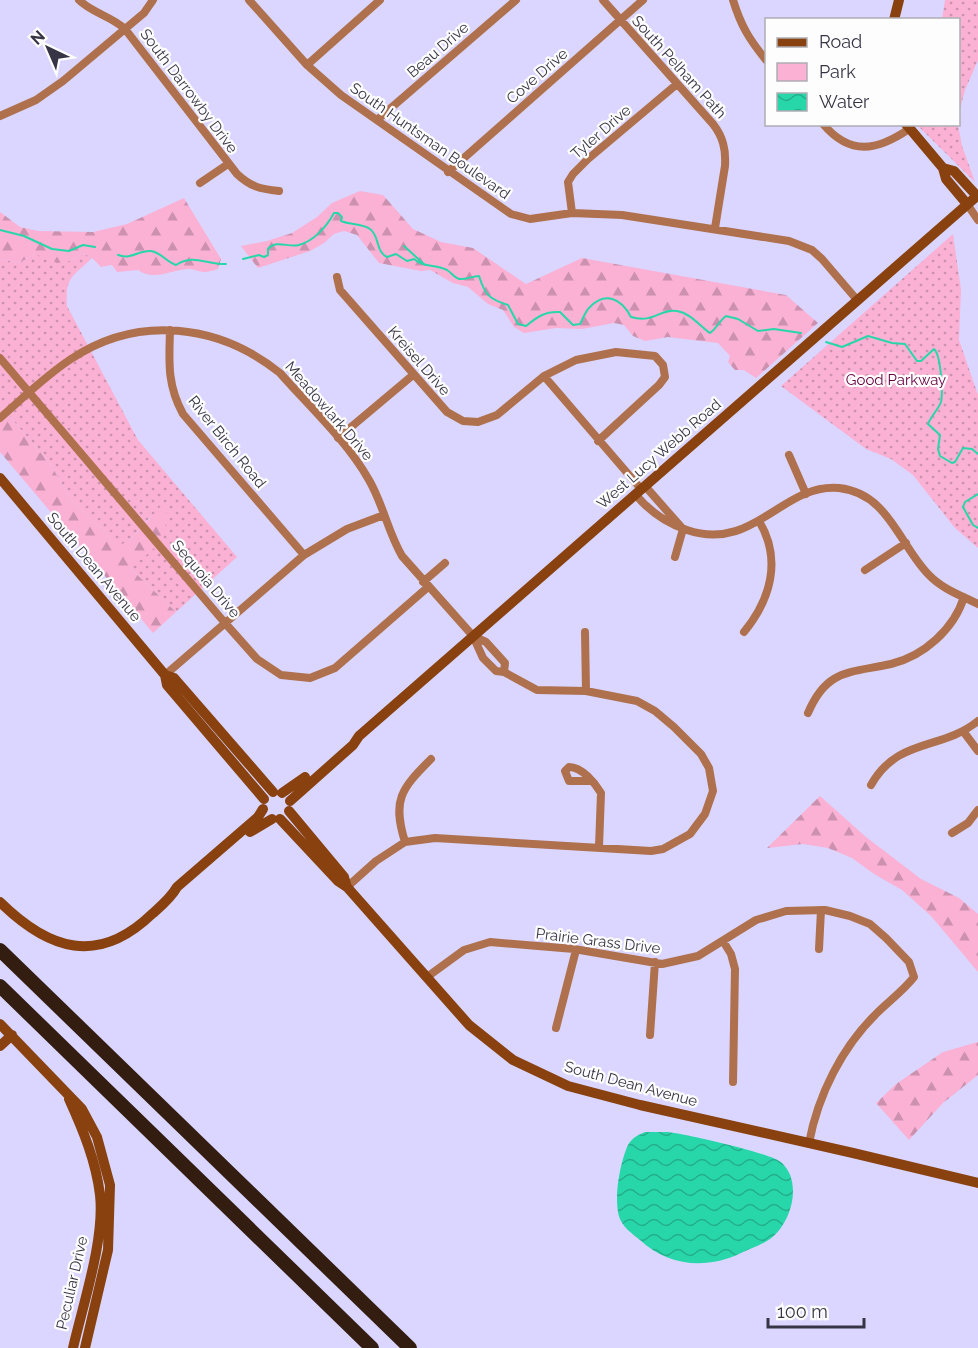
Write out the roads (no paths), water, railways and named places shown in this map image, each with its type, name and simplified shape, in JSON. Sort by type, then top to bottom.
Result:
[{"type":"highway","points":[[0,950],[410,1348]]},
{"type":"highway","points":[[0,986],[372,1348]]},
{"type":"street","name":"South Darrowby Drive","points":[[79,0],[116,20],[125,29],[228,164],[248,184],[279,191]]},
{"type":"street","points":[[0,116],[36,100],[63,81],[144,13],[153,0]]},
{"type":"street","points":[[307,65],[380,0]]},
{"type":"street","name":"Beau Drive","points":[[377,120],[516,0]]},
{"type":"street","name":"South Pelham Path","points":[[603,0],[718,131],[725,147],[725,166],[715,228]]},
{"type":"street","name":"Cove Drive","points":[[448,172],[643,0]]},
{"type":"street","points":[[734,0],[739,22],[765,59]]},
{"type":"street","points":[[894,18],[899,0]]},
{"type":"street","name":"South Huntsman Boulevard","points":[[252,1],[307,65],[341,95],[448,172],[478,190],[501,208],[519,217],[530,219],[572,213],[622,215],[789,241],[812,250],[858,301]]},
{"type":"street","name":"Tyler Drive","points":[[572,213],[568,182],[573,174],[677,84]]},
{"type":"street","points":[[825,126],[840,141],[854,147],[875,147],[893,140],[908,127],[943,168],[946,179],[978,220]]},
{"type":"street","points":[[200,183],[228,164]]},
{"type":"street","points":[[943,168],[954,171],[978,196]]},
{"type":"street","name":"West Lucy Webb Road","points":[[276,819],[353,745],[359,735],[978,196]]},
{"type":"street","name":"Kreisel Drive","points":[[337,276],[340,290],[412,375],[447,412],[463,421],[478,422],[497,415],[544,376],[576,360],[616,352],[655,356],[663,365],[665,377],[598,441]]},
{"type":"street","name":"Meadowlark Drive","points":[[0,418],[71,359],[95,345],[135,333],[170,330],[212,336],[232,343],[265,361],[280,373],[338,438],[369,478],[394,543],[402,556],[473,636]]},
{"type":"street","name":"River Birch Road","points":[[170,330],[170,383],[174,398],[183,414],[304,555]]},
{"type":"street","name":"Sequoia Drive","points":[[0,358],[225,623],[257,659],[281,675],[310,678],[335,668],[426,584],[445,563]]},
{"type":"street","points":[[338,438],[412,375]]},
{"type":"street","points":[[544,376],[660,517],[698,534],[721,535],[740,530],[806,494],[832,488],[854,491],[863,495],[887,516],[919,563],[935,581],[944,588],[978,604]]},
{"type":"street","points":[[789,455],[806,494]]},
{"type":"street","name":"South Dean Avenue","points":[[0,478],[165,675],[174,678],[290,806],[344,877],[347,887]]},
{"type":"street","points":[[640,490],[683,529]]},
{"type":"street","points":[[165,675],[304,555],[347,529],[384,515]]},
{"type":"street","points":[[744,632],[760,610],[771,574],[771,549],[759,520]]},
{"type":"street","points":[[675,557],[683,529]]},
{"type":"street","points":[[865,570],[906,543]]},
{"type":"street","points":[[808,713],[823,688],[838,676],[857,669],[901,661],[924,649],[956,616],[964,597]]},
{"type":"street","points":[[585,632],[586,692]]},
{"type":"street","points":[[347,887],[376,861],[405,842],[435,838],[651,851],[678,843],[699,825],[705,814],[713,791],[709,768],[701,754],[655,711],[637,701],[586,692],[537,690],[504,672],[496,671],[483,658],[473,636]]},
{"type":"street","points":[[473,636],[486,642],[505,663],[504,672]]},
{"type":"street","name":"South Dean Avenue","points":[[165,675],[166,685],[263,804],[267,816],[276,819],[338,881],[347,887],[469,1024],[513,1060],[568,1086],[640,1105],[978,1183]]},
{"type":"street","points":[[871,785],[882,769],[900,754],[963,731],[978,721]]},
{"type":"street","points":[[963,731],[978,751]]},
{"type":"street","name":"West Lucy Webb Road","points":[[263,804],[277,792],[294,786],[348,739],[359,735]]},
{"type":"street","points":[[405,842],[398,812],[401,797],[409,780],[430,759]]},
{"type":"street","points":[[591,781],[601,793],[599,847]]},
{"type":"street","points":[[173,894],[177,887],[258,817],[263,804]]},
{"type":"street","points":[[952,833],[968,823],[978,810]]},
{"type":"street","points":[[0,902],[21,921],[49,939],[83,946],[107,943],[137,928],[173,894],[260,824],[276,819]]},
{"type":"street","name":"Prairie Grass Drive","points":[[427,977],[464,950],[490,942],[576,950],[662,964],[698,956],[756,920],[786,910],[821,910],[850,916],[870,924],[909,962],[914,977],[876,1014],[843,1057],[814,1117],[809,1143]]},
{"type":"street","points":[[819,949],[821,910]]},
{"type":"street","points":[[723,940],[735,969],[733,1082]]},
{"type":"street","points":[[556,1028],[576,950]]},
{"type":"street","points":[[650,1035],[655,962]]},
{"type":"street","name":"Peculiar Drive","points":[[0,1024],[82,1109],[97,1137],[110,1185],[108,1250],[85,1348]]},
{"type":"street","points":[[0,1046],[12,1035]]},
{"type":"street","name":"Peculiar Drive","points":[[64,1088],[94,1161],[100,1197],[98,1245],[72,1348]]},
{"type":"water","points":[[645,1132],[668,1132],[709,1140],[762,1154],[782,1163],[792,1181],[793,1192],[789,1214],[784,1224],[763,1243],[714,1262],[688,1263],[651,1249],[621,1221],[617,1204],[618,1183],[625,1152],[631,1140]]},
{"type":"waterway","points":[[243,259],[259,255],[264,257],[268,255],[268,249],[271,246],[279,244],[295,246],[305,243],[320,232],[334,213],[338,213],[342,217],[341,221],[370,229],[381,251],[387,257],[396,254],[407,261],[414,259],[422,264],[447,270],[459,279],[479,276],[486,292],[496,301],[508,305],[518,324],[526,326],[550,312],[560,312],[573,325],[580,324],[589,308],[607,298],[618,301],[631,317],[639,319],[671,311],[682,312],[710,333],[726,316],[738,319],[758,331],[774,329],[801,333]]},
{"type":"waterway","points":[[0,230],[24,236],[52,249],[69,251],[83,245],[95,247]]},
{"type":"waterway","points":[[404,246],[425,265]]},
{"type":"waterway","points":[[118,255],[131,256],[151,251],[176,265],[188,260],[226,264]]},
{"type":"waterway","points":[[826,342],[842,347],[868,336],[905,344],[917,361],[921,361],[934,349],[940,366],[942,397],[940,405],[928,424],[940,435],[938,449],[940,456],[952,463],[955,462],[963,448],[972,449],[978,454]]},
{"type":"waterway","points":[[978,494],[965,502],[963,507],[973,525],[978,528]]},
{"type":"park label","name":"Good Parkway","points":[[896,380]]}]
